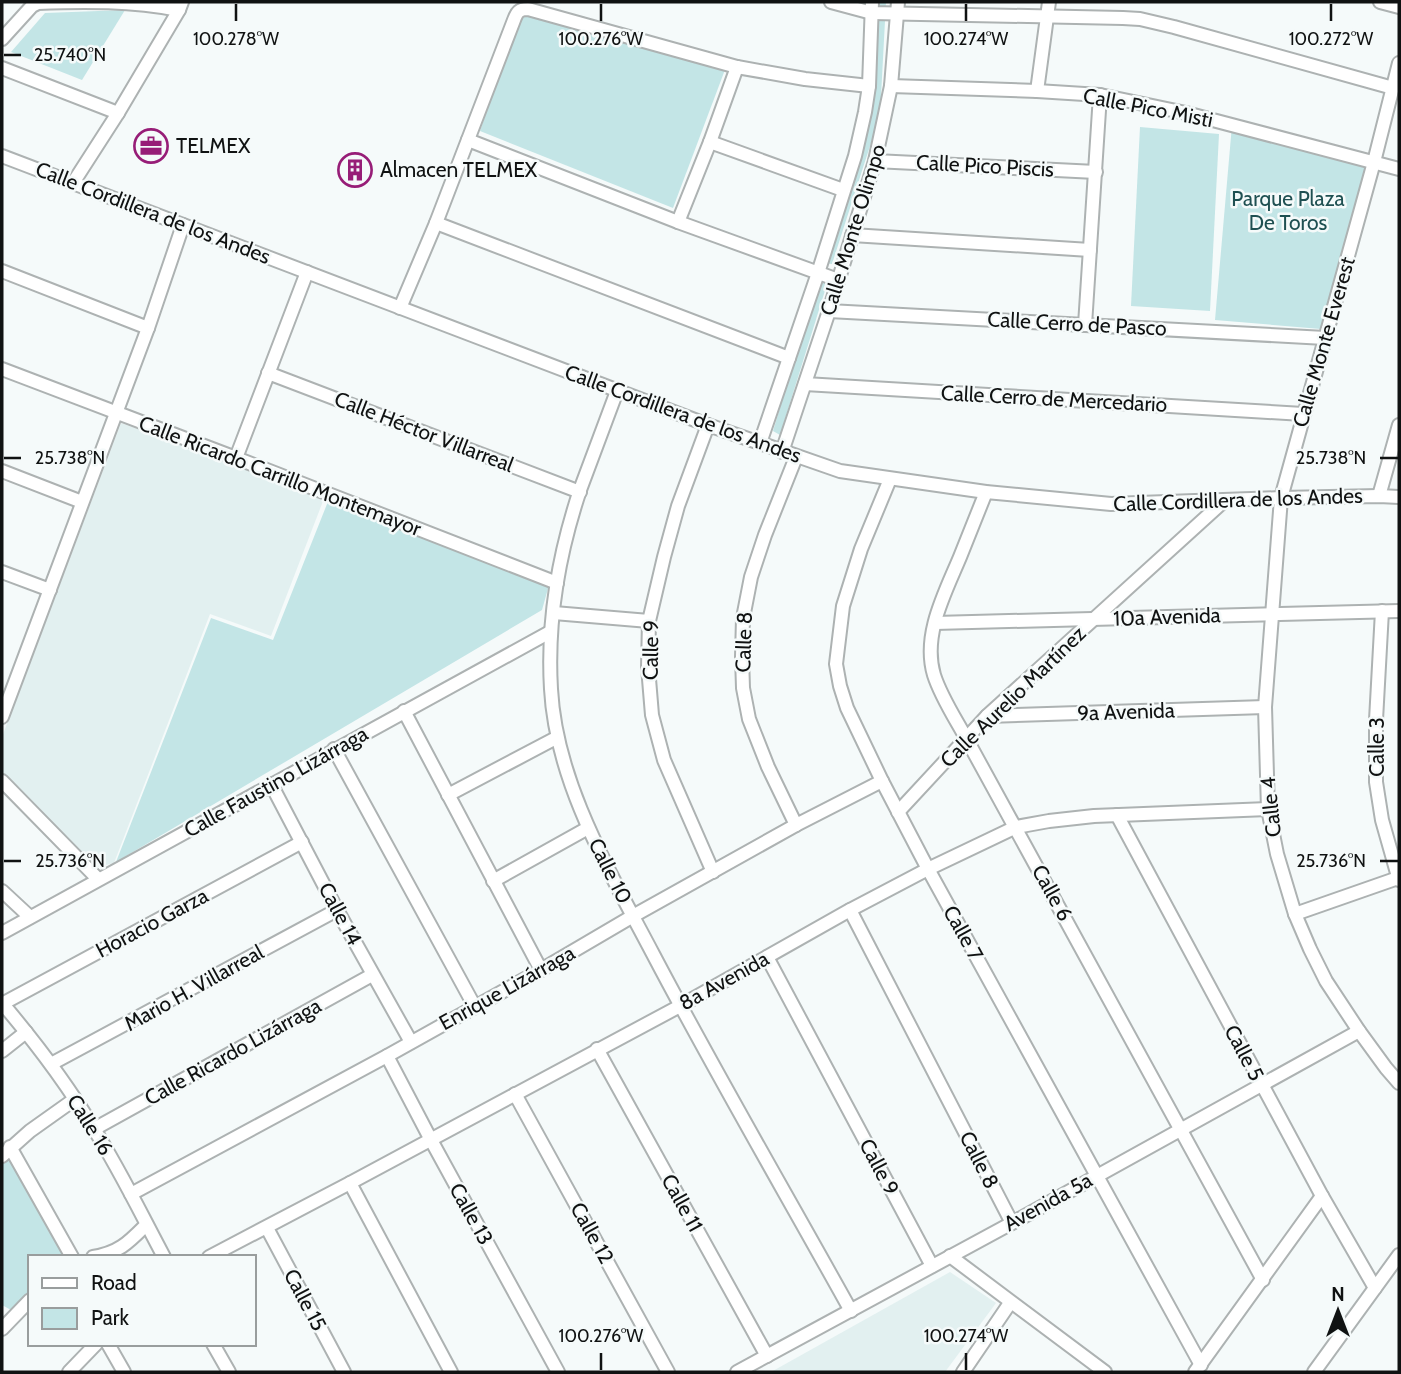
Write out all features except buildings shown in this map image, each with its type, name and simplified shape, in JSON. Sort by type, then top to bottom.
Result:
[{"type":"street","points":[[2,39],[37,3],[114,2],[181,6],[73,183]]},
{"type":"street","points":[[831,2],[872,8],[1123,18],[1156,23],[1393,88]]},
{"type":"street","points":[[1037,91],[1049,2]]},
{"type":"street","points":[[1380,2],[1399,7]]},
{"type":"street","name":"Calle Monte Olimpo","points":[[782,452],[875,160],[891,86],[898,7]]},
{"type":"street","name":"Calle Monte Olimpo","points":[[760,443],[855,156],[866,112],[869,86],[872,8]]},
{"type":"street","points":[[400,308],[436,223],[514,20],[522,9],[737,67],[805,79],[869,86]]},
{"type":"street","name":"Calle Monte Everest","points":[[1281,498],[1399,63]]},
{"type":"street","points":[[678,222],[737,67]]},
{"type":"street","points":[[2,68],[118,113]]},
{"type":"street","name":"Calle Pico Misti","points":[[891,86],[1100,95],[1186,113],[1399,169]]},
{"type":"street","points":[[1085,325],[1100,95]]},
{"type":"street","points":[[468,140],[678,222],[838,280]]},
{"type":"street","points":[[710,142],[843,190]]},
{"type":"street","name":"Calle Cordillera de los Andes","points":[[2,156],[617,391],[840,471],[986,492],[1111,504],[1399,497]]},
{"type":"street","name":"Calle Pico Piscis","points":[[875,160],[1096,172]]},
{"type":"street","points":[[436,223],[789,358]]},
{"type":"street","points":[[2,717],[148,328],[183,225]]},
{"type":"street","points":[[852,235],[1090,250]]},
{"type":"street","points":[[2,271],[148,328]]},
{"type":"street","points":[[236,458],[307,272]]},
{"type":"street","name":"Calle Cerro de Pasco","points":[[829,311],[1325,338]]},
{"type":"street","name":"Calle Ricardo Carrillo Montemayor","points":[[2,369],[557,583]]},
{"type":"street","name":"Calle Héctor Villarreal","points":[[268,373],[580,492]]},
{"type":"street","name":"Calle Cerro de Mercedario","points":[[805,384],[1303,414]]},
{"type":"street","name":"Calle 10","points":[[617,391],[580,492],[557,583],[551,632],[551,690],[556,738],[589,828],[633,916],[680,1006],[851,1311]]},
{"type":"street","name":"Calle 9","points":[[708,425],[678,506],[664,557],[649,621],[648,667],[657,738],[680,800],[713,872]]},
{"type":"street","points":[[1379,496],[1399,425]]},
{"type":"street","name":"Calle 8","points":[[796,457],[751,577],[743,618],[743,688],[749,719],[772,777],[796,825]]},
{"type":"street","points":[[2,471],[82,502]]},
{"type":"street","name":"Calle 7","points":[[890,479],[843,606],[836,664],[847,708],[881,781],[1198,1369]]},
{"type":"street","name":"Calle 6","points":[[986,492],[935,623],[931,643],[935,676],[966,738],[1263,1280]]},
{"type":"street","name":"Calle 4","points":[[1281,498],[1265,707],[1268,809],[1277,854],[1295,914],[1326,981],[1359,1031],[1399,1083]]},
{"type":"street","name":"Calle Aurelio Martínez","points":[[898,812],[987,716],[1225,500]]},
{"type":"street","points":[[2,572],[50,590]]},
{"type":"street","name":"Calle 3","points":[[1382,611],[1376,720],[1376,782],[1382,820],[1399,879]]},
{"type":"street","name":"10a Avenida","points":[[935,623],[1399,611]]},
{"type":"street","points":[[554,613],[649,621]]},
{"type":"street","name":"Calle Faustino Lizárraga","points":[[2,933],[551,632]]},
{"type":"street","points":[[2,675],[15,680]]},
{"type":"street","name":"9a Avenida","points":[[987,716],[1265,707]]},
{"type":"street","points":[[404,711],[541,970]]},
{"type":"street","points":[[448,795],[556,738]]},
{"type":"street","points":[[334,749],[475,1007]]},
{"type":"street","points":[[2,781],[98,879]]},
{"type":"street","name":"Enrique Lizárraga","points":[[131,1194],[387,1056],[796,825],[881,781]]},
{"type":"street","name":"Calle 14","points":[[271,784],[372,975],[411,1042]]},
{"type":"street","name":"8a Avenida","points":[[213,1255],[680,1006],[850,910],[1016,827],[1069,818],[1268,809]]},
{"type":"street","name":"Calle 5","points":[[1117,815],[1322,1196],[1375,1288]]},
{"type":"street","points":[[493,881],[589,828]]},
{"type":"street","name":"Horacio Garza","points":[[2,1004],[302,842]]},
{"type":"street","points":[[1295,914],[1399,879]]},
{"type":"street","points":[[2,891],[30,917]]},
{"type":"street","name":"Mario H. Villarreal","points":[[51,1064],[337,910]]},
{"type":"street","name":"Calle 8","points":[[850,910],[1012,1223]]},
{"type":"street","name":"Calle 9","points":[[767,957],[932,1266]]},
{"type":"street","name":"Calle Ricardo Lizárraga","points":[[94,1129],[372,975]]},
{"type":"street","name":"Calle 16","points":[[2,1004],[51,1064],[75,1099],[131,1194],[163,1255]]},
{"type":"street","name":"Avenida 5a","points":[[737,1372],[1359,1031]]},
{"type":"street","points":[[2,1051],[26,1032]]},
{"type":"street","name":"Calle 11","points":[[597,1049],[768,1356]]},
{"type":"street","name":"Calle 13","points":[[387,1056],[558,1372]]},
{"type":"street","name":"Calle 12","points":[[515,1094],[668,1372]]},
{"type":"street","points":[[71,1255],[6,1152],[75,1099]]},
{"type":"street","points":[[350,1184],[451,1372]]},
{"type":"street","points":[[1198,1369],[1322,1196]]},
{"type":"street","points":[[101,1255],[116,1251],[146,1225]]},
{"type":"street","name":"Calle 15","points":[[267,1228],[344,1372]]},
{"type":"street","points":[[1314,1372],[1399,1255]]},
{"type":"street","points":[[950,1256],[1105,1372]]},
{"type":"street","points":[[5,1321],[28,1302]]},
{"type":"street","points":[[963,1372],[1010,1303]]},
{"type":"street","points":[[69,1372],[94,1346]]},
{"type":"street","points":[[109,1346],[124,1372]]},
{"type":"street","points":[[214,1346],[229,1372]]},
{"type":"shaded area","points":[[121,423],[325,496],[271,636],[210,614],[114,863],[98,867],[2,776],[2,737]]},
{"type":"shaded area","points":[[950,1272],[996,1303],[945,1372],[771,1372]]},
{"type":"green space","points":[[876,2],[886,2],[880,115],[832,264],[824,263],[870,115]]},
{"type":"green space","points":[[125,10],[82,80],[11,52],[45,13]]},
{"type":"green space","points":[[520,13],[726,67],[673,208],[480,131]]},
{"type":"green space","name":"Parque Plaza De Toros","points":[[1232,125],[1367,163],[1321,329],[1215,320]]},
{"type":"green space","points":[[1140,127],[1219,134],[1210,311],[1131,306]]},
{"type":"green space","points":[[819,279],[828,281],[780,435],[773,431]]},
{"type":"green space","points":[[329,499],[549,585],[542,610],[116,862],[211,618],[273,640]]},
{"type":"green space","points":[[9,1159],[14,1162],[63,1254],[28,1255],[28,1292],[11,1310],[2,1305],[2,1164]]},
{"type":"place","name":"TELMEX","points":[[151,146]]},
{"type":"place","name":"Almacen TELMEX","points":[[355,170]]}]
